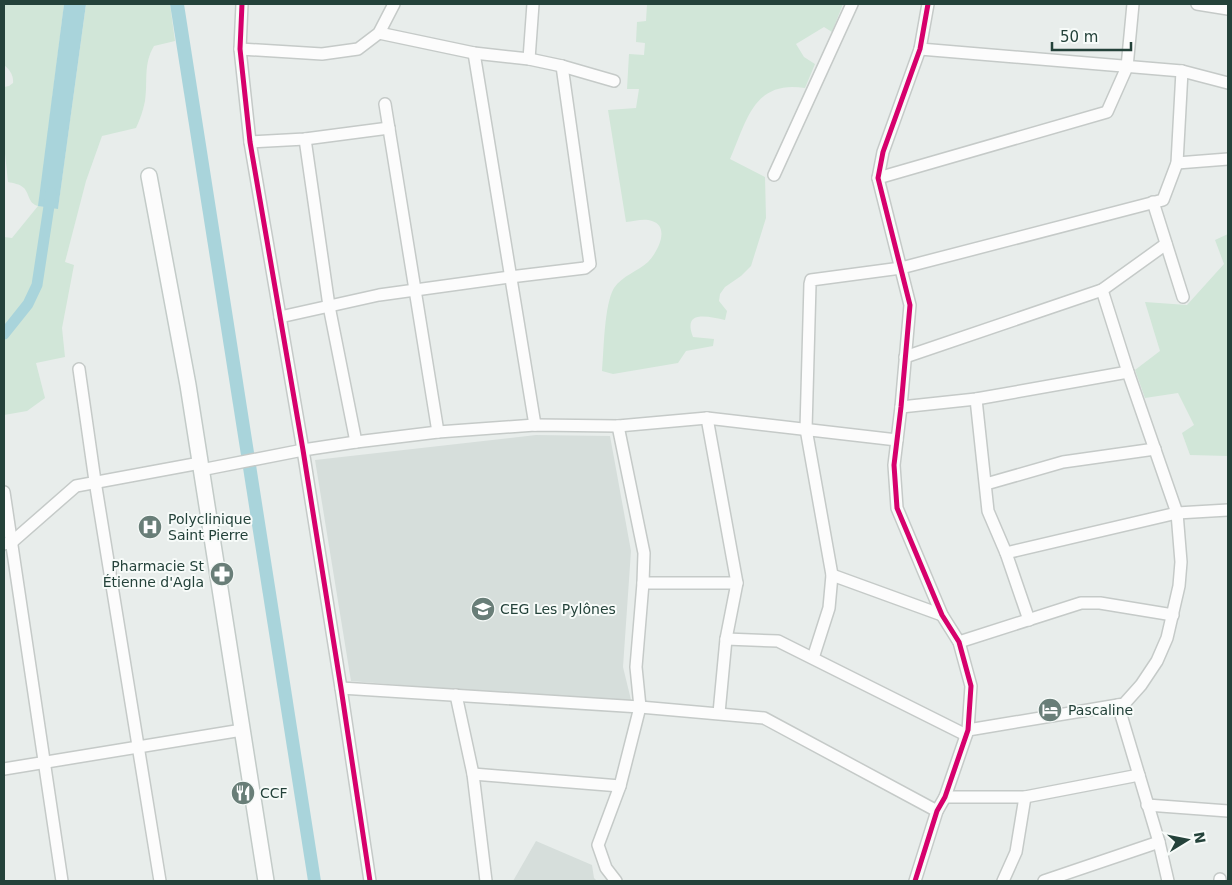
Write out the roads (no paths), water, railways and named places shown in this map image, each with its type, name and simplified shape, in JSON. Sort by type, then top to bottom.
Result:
[{"type":"street","points":[[242,4],[240,49],[250,142],[303,450],[370,881]]},
{"type":"street","points":[[240,49],[322,54],[358,49],[379,33],[394,4]]},
{"type":"street","points":[[529,59],[533,4]]},
{"type":"street","points":[[774,175],[852,4]]},
{"type":"street","points":[[915,881],[937,811],[945,797],[967,732],[971,686],[959,642],[942,615],[896,508],[894,465],[910,305],[878,178],[883,152],[920,49],[928,4]]},
{"type":"street","points":[[878,178],[1107,112],[1127,67],[1133,4]]},
{"type":"street","points":[[1197,4],[1228,9]]},
{"type":"street","points":[[379,33],[474,53],[529,59],[614,81]]},
{"type":"street","points":[[920,49],[1182,71],[1228,83]]},
{"type":"street","points":[[474,53],[535,425]]},
{"type":"street","points":[[280,317],[379,295],[585,268],[590,264],[562,66]]},
{"type":"street","points":[[813,658],[829,608],[832,575],[806,429],[811,280],[901,268],[1162,200],[1177,163],[1182,71]]},
{"type":"street","points":[[385,104],[438,432]]},
{"type":"street","points":[[250,142],[305,139],[389,128]]},
{"type":"street","points":[[305,139],[328,306],[356,442]]},
{"type":"street","points":[[1177,163],[1228,159]]},
{"type":"street","points":[[149,176],[188,385],[266,881]]},
{"type":"street","points":[[1153,202],[1183,297]]},
{"type":"street","points":[[905,357],[1102,290],[1166,244]]},
{"type":"street","points":[[726,639],[778,641],[967,732],[1124,704],[1141,685],[1157,660],[1167,638],[1179,586],[1181,562],[1178,513],[1128,372],[1102,290]]},
{"type":"street","points":[[79,369],[160,881]]},
{"type":"street","points":[[901,407],[976,399],[1128,372]]},
{"type":"street","points":[[976,399],[988,511],[1006,553],[1029,620]]},
{"type":"street","points":[[707,418],[737,583],[726,639],[719,713]]},
{"type":"street","points":[[8,543],[76,486],[96,481],[255,460],[356,442],[438,432],[535,425],[618,426],[707,418],[897,440]]},
{"type":"street","points":[[616,881],[606,868],[598,845],[620,786],[640,707],[636,667],[644,553],[618,426]]},
{"type":"street","points":[[986,484],[1063,462],[1155,449]]},
{"type":"street","points":[[4,492],[8,543],[62,881]]},
{"type":"street","points":[[1006,553],[1178,513],[1228,510]]},
{"type":"street","points":[[832,575],[942,615]]},
{"type":"street","points":[[643,583],[737,583]]},
{"type":"street","points":[[959,642],[1081,604],[1100,603],[1173,615]]},
{"type":"street","points":[[341,688],[640,707],[764,718],[937,811]]},
{"type":"street","points":[[456,695],[473,774],[486,881]]},
{"type":"street","points":[[1118,705],[1147,805],[1160,842],[1168,881]]},
{"type":"street","points":[[4,769],[242,730]]},
{"type":"street","points":[[473,774],[620,786]]},
{"type":"street","points":[[945,797],[1025,798],[1139,775]]},
{"type":"street","points":[[1003,881],[1016,852],[1025,798]]},
{"type":"street","points":[[1147,805],[1228,811]]},
{"type":"street","points":[[1044,881],[1160,842]]},
{"type":"water","points":[[64,4],[86,4],[58,209],[38,206]]},
{"type":"water","points":[[170,4],[184,4],[321,881],[308,881]]},
{"type":"waterway","points":[[4,334],[28,304],[37,285],[51,193]]},
{"type":"place","name":"Polyclinique Saint Pierre","points":[[150,527]]},
{"type":"place","name":"Pharmacie St Étienne d'Agla","points":[[222,574]]},
{"type":"place","name":"CEG Les Pylônes","points":[[483,609]]},
{"type":"place","name":"Pascaline","points":[[1050,710]]},
{"type":"place","name":"CCF","points":[[243,793]]}]
